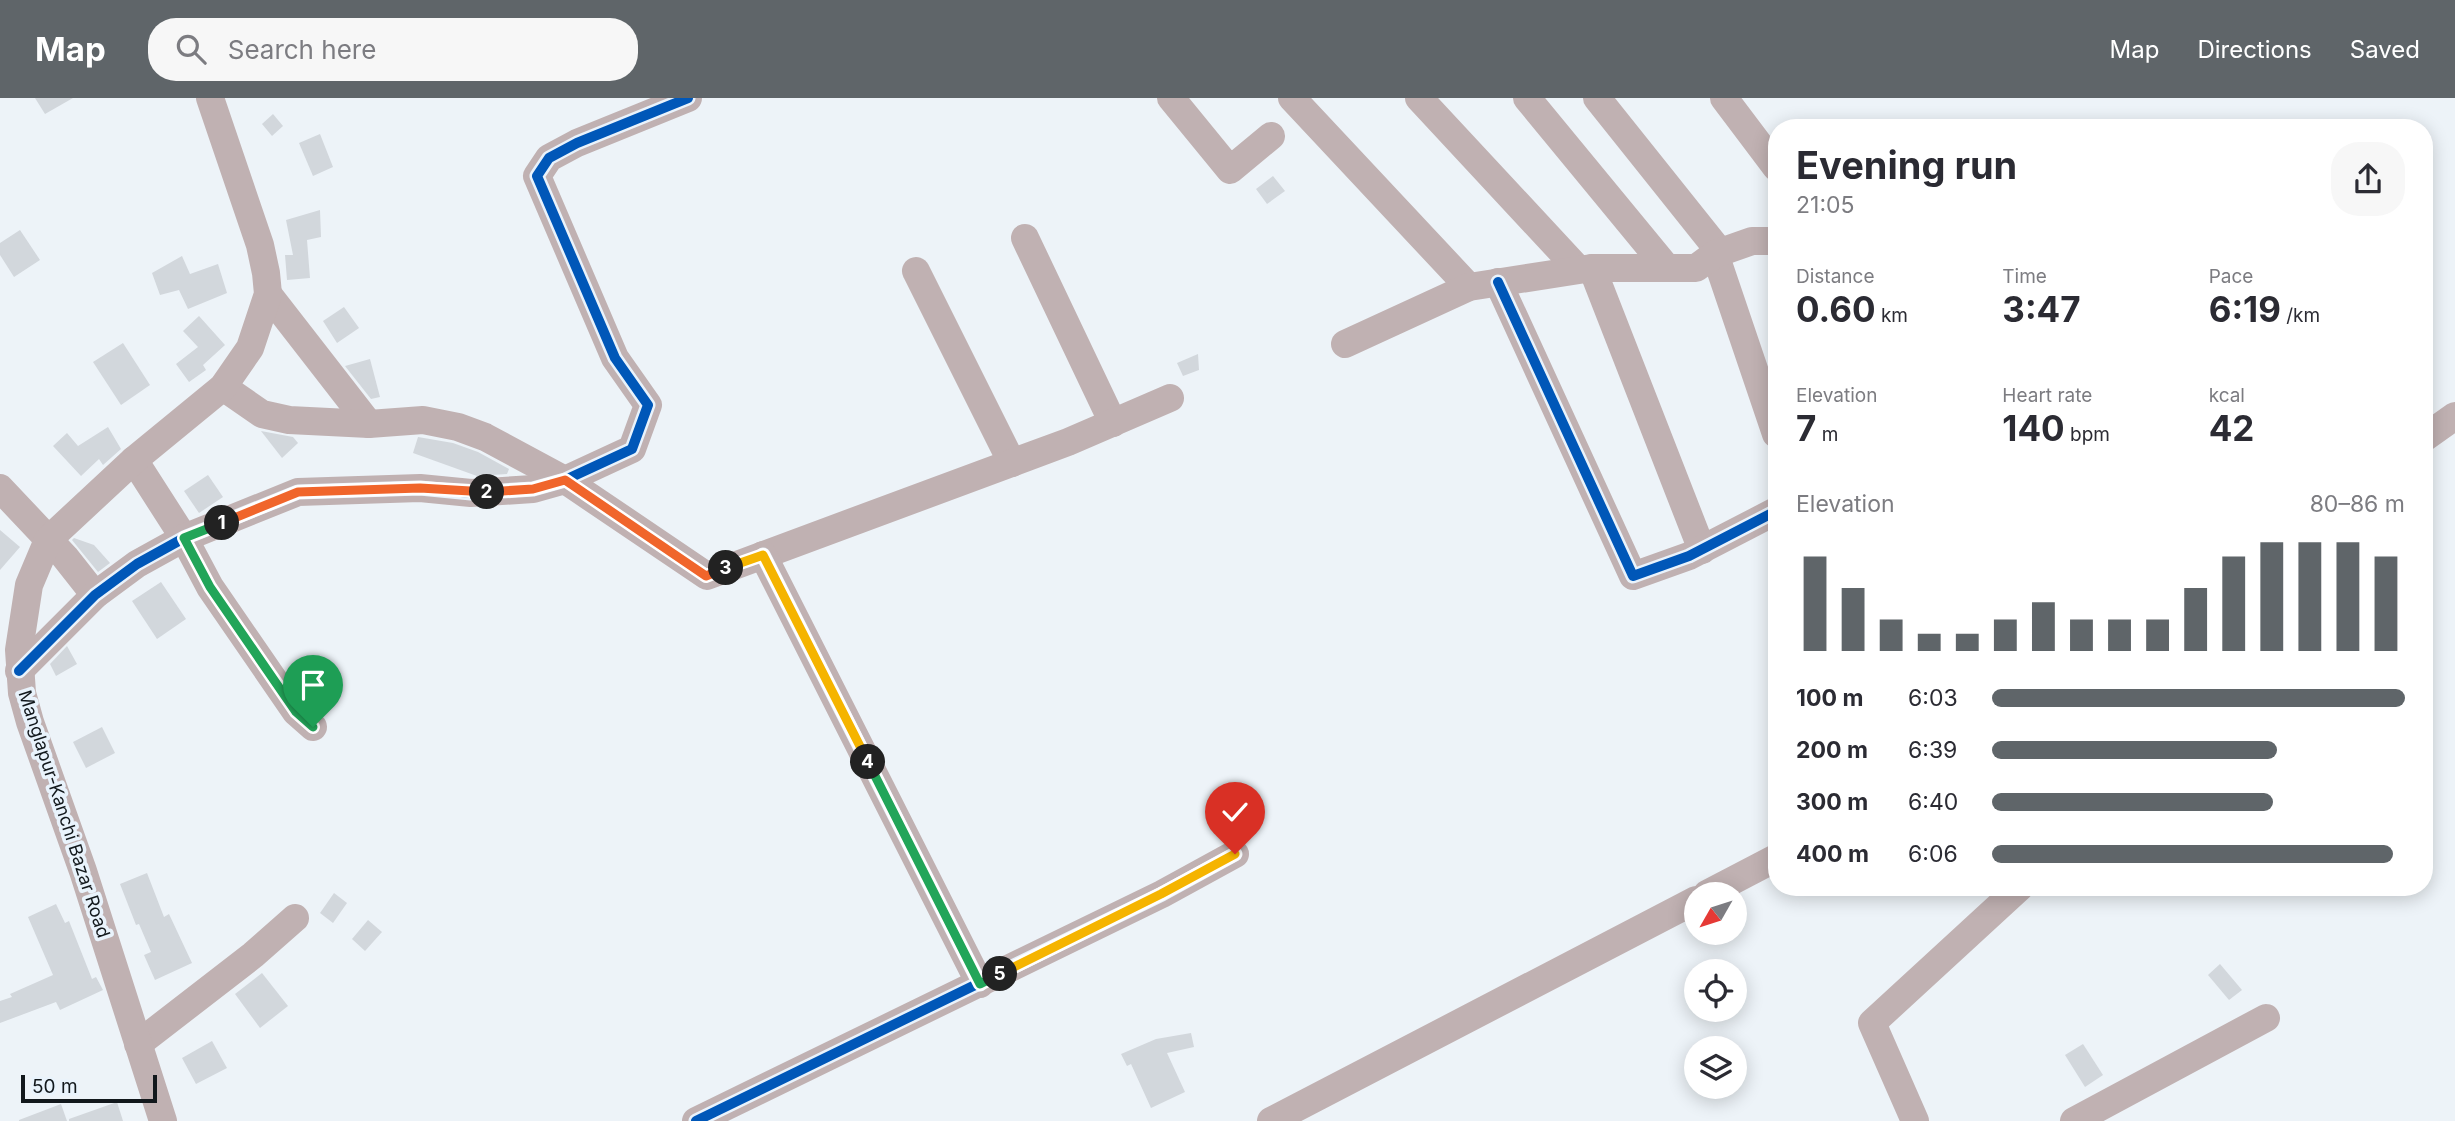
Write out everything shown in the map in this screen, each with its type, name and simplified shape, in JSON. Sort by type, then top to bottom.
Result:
[{"type":"street","name":"Manglapur-Kanchi Bazar Road","points":[[161,1120],[30,722],[19,671],[29,585],[48,540],[134,460],[223,387],[250,348],[268,294],[260,245],[210,98]]},
{"type":"street","points":[[19,671],[95,595],[137,564],[184,538],[298,492],[420,488],[471,493],[533,489],[565,480],[632,449],[648,405],[615,358],[537,176],[549,158],[568,148],[688,98]]},
{"type":"street","points":[[1171,98],[1230,170],[1270,136]]},
{"type":"street","points":[[1292,98],[1469,287]]},
{"type":"street","points":[[1419,98],[1585,268],[1702,550]]},
{"type":"street","points":[[1527,98],[1667,268]]},
{"type":"street","points":[[1597,98],[1718,253],[1768,409]]},
{"type":"street","points":[[1724,98],[1768,156]]},
{"type":"street","points":[[1025,238],[1113,423]]},
{"type":"street","points":[[1345,344],[1469,287],[1585,268],[1696,268],[1718,253],[1752,242],[1768,241]]},
{"type":"street","points":[[916,271],[1012,463]]},
{"type":"street","points":[[1498,282],[1633,576],[1702,550],[1768,515]]},
{"type":"street","points":[[268,294],[369,424]]},
{"type":"street","points":[[223,387],[262,414],[289,420],[369,424],[423,420],[458,427],[485,437],[565,480],[706,576],[1012,463],[1170,398]]},
{"type":"street","points":[[2433,432],[2455,416]]},
{"type":"street","points":[[134,460],[184,538],[210,587],[296,712],[313,727]]},
{"type":"street","points":[[0,488],[95,595]]},
{"type":"street","points":[[763,555],[980,984]]},
{"type":"street","points":[[0,618],[26,602]]},
{"type":"street","points":[[696,1121],[980,984],[1235,854]]},
{"type":"street","points":[[1729,882],[1768,862]]},
{"type":"street","points":[[1915,1121],[1872,1023],[2010,896]]},
{"type":"street","points":[[1271,1121],[1684,906]]},
{"type":"street","points":[[138,1044],[253,955],[295,918]]},
{"type":"street","points":[[2074,1121],[2266,1018]]},
{"type":"building","points":[[35,98],[73,98],[45,114]]},
{"type":"building","points":[[273,114],[283,126],[272,136],[262,124]]},
{"type":"building","points":[[320,134],[333,167],[313,176],[299,143]]},
{"type":"building","points":[[1273,176],[1285,191],[1267,204],[1256,189]]},
{"type":"building","points":[[320,210],[321,237],[307,240],[310,278],[287,280],[285,255],[293,255],[286,220]]},
{"type":"building","points":[[20,230],[40,260],[14,277],[0,255],[0,243]]},
{"type":"building","points":[[182,256],[190,274],[218,264],[227,293],[188,309],[179,290],[160,295],[152,273]]},
{"type":"building","points":[[344,307],[359,328],[337,343],[323,321]]},
{"type":"building","points":[[199,316],[225,345],[203,365],[206,370],[189,382],[176,364],[198,347],[183,331]]},
{"type":"building","points":[[123,343],[150,385],[121,405],[93,362]]},
{"type":"building","points":[[1198,354],[1199,370],[1183,376],[1177,363]]},
{"type":"building","points":[[370,359],[380,397],[371,399],[345,366]]},
{"type":"building","points":[[108,427],[121,449],[103,465],[99,459],[81,476],[53,446],[67,433],[78,446]]},
{"type":"building","points":[[261,431],[293,437],[298,443],[282,458]]},
{"type":"building","points":[[418,437],[453,443],[478,452],[509,469],[507,474],[477,476],[413,453]]},
{"type":"building","points":[[208,475],[223,497],[199,513],[184,491]]},
{"type":"building","points":[[0,530],[20,547],[0,570]]},
{"type":"building","points":[[74,538],[94,545],[110,563],[98,572],[72,540]]},
{"type":"building","points":[[161,582],[186,619],[157,639],[132,601]]},
{"type":"building","points":[[67,646],[77,664],[56,676],[50,664]]},
{"type":"building","points":[[102,727],[115,753],[86,768],[73,742]]},
{"type":"building","points":[[147,873],[164,917],[169,914],[192,963],[155,980],[144,955],[151,952],[139,924],[136,925],[120,884]]},
{"type":"building","points":[[334,893],[347,903],[333,923],[320,913]]},
{"type":"building","points":[[56,904],[65,923],[69,921],[92,979],[96,977],[103,990],[60,1010],[56,1002],[0,1023],[0,1001],[53,975],[28,917]]},
{"type":"building","points":[[368,920],[382,932],[365,951],[352,939]]},
{"type":"building","points":[[2220,964],[2242,990],[2229,1000],[2208,975]]},
{"type":"building","points":[[262,973],[288,1006],[260,1028],[235,994]]},
{"type":"building","points":[[1191,1033],[1194,1047],[1167,1053],[1185,1092],[1151,1108],[1131,1064],[1127,1066],[1121,1054],[1156,1039]]},
{"type":"building","points":[[212,1041],[227,1068],[196,1084],[182,1058]]},
{"type":"building","points":[[2083,1044],[2103,1075],[2085,1087],[2065,1055]]},
{"type":"building","points":[[117,1102],[123,1121],[69,1121],[69,1119]]},
{"type":"building","points":[[61,1104],[67,1121],[19,1121],[19,1120]]},
{"type":"cycle path","points":[[19,671],[95,595],[137,564],[184,538],[298,492],[420,488],[471,493],[533,489],[565,480],[632,449],[648,405],[615,358],[537,176],[549,158],[577,143],[688,98]]},
{"type":"cycle path","points":[[1498,282],[1633,576],[1689,556],[1768,515]]},
{"type":"cycle path","points":[[763,555],[980,984]]},
{"type":"cycle path","points":[[696,1121],[1162,894],[1235,854]]},
{"type":"route","points":[[313,727],[296,712],[210,587],[184,538],[298,492],[420,488],[471,493],[533,489],[565,480],[706,576],[763,555],[980,984],[1235,854]]}]
